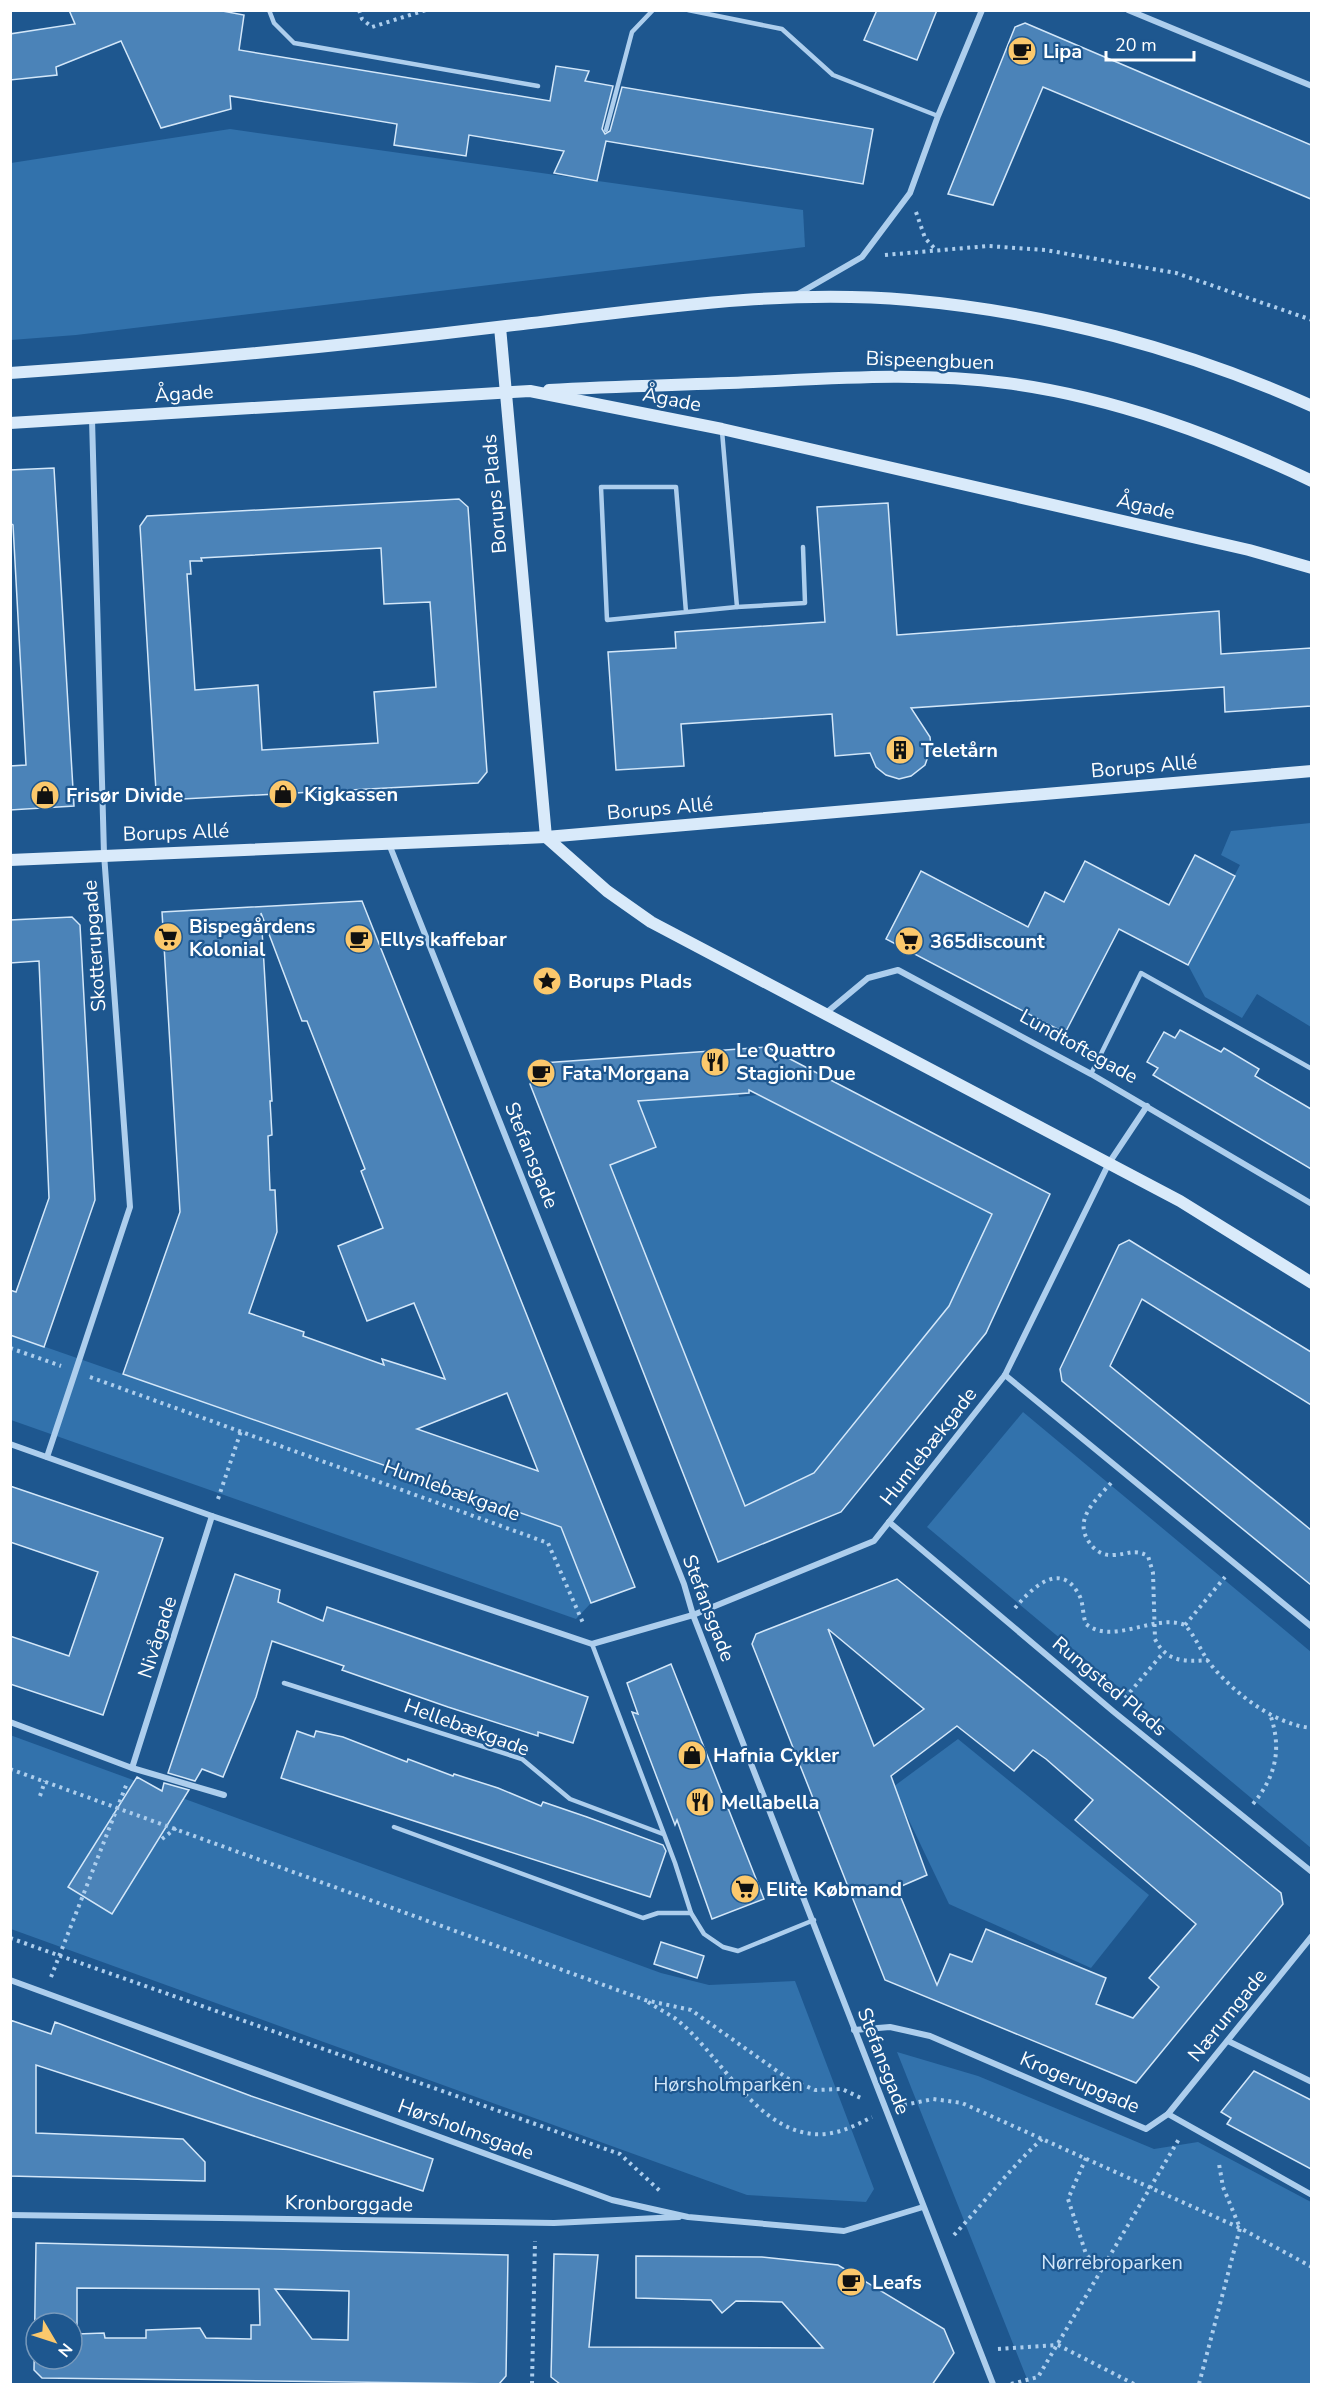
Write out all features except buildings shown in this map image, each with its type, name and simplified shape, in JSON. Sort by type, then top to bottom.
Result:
[{"type":"street","points":[[793,297],[862,256],[910,193],[981,10]]},
{"type":"street","points":[[1128,10],[1311,86]]},
{"type":"street","name":"Ågade","points":[[10,373],[170,362],[793,297],[867,298],[992,311],[1109,336],[1196,362],[1308,405]]},
{"type":"street","name":"Borups Plads","points":[[500,327],[504,392],[546,837]]},
{"type":"street","name":"Bispeengbuen","points":[[530,392],[891,376],[1006,383],[1062,392],[1121,407],[1222,442],[1311,481]]},
{"type":"street","name":"Ågade","points":[[10,423],[530,392],[722,429],[1249,550],[1311,568]]},
{"type":"street","name":"Skotterupgade","points":[[47,1457],[130,1207],[104,854],[92,419]]},
{"type":"street","name":"Borups Allé","points":[[10,860],[104,854],[546,837],[1311,771]]},
{"type":"street","points":[[546,837],[607,891],[651,922],[1180,1201],[1311,1283]]},
{"type":"street","name":"Stefansgade","points":[[389,844],[684,1584],[693,1615],[814,1920],[854,2030],[993,2385]]},
{"type":"street","name":"Lundtoftegade","points":[[826,1013],[868,978],[898,970],[1091,1074],[1311,1204]]},
{"type":"street","name":"Humlebækgade","points":[[592,1644],[693,1615],[874,1541],[1005,1375],[1109,1163],[1147,1106]]},
{"type":"street","points":[[1005,1375],[1311,1627]]},
{"type":"street","points":[[10,1444],[212,1516],[592,1644]]},
{"type":"street","name":"Nivågade","points":[[132,1768],[212,1516]]},
{"type":"street","name":"Rungsted Plads","points":[[889,1522],[1114,1712],[1311,1872]]},
{"type":"street","points":[[10,1722],[132,1768],[224,1796]]},
{"type":"street","name":"Nærumgade","points":[[1168,2115],[1311,1936]]},
{"type":"street","name":"Hørsholmsgade","points":[[10,1980],[612,2200],[688,2217],[844,2231],[923,2206]]},
{"type":"street","name":"Krogerupgade","points":[[854,2030],[890,2027],[930,2036],[1146,2129],[1168,2115]]},
{"type":"street","points":[[1228,2041],[1311,2082]]},
{"type":"street","points":[[1168,2115],[1311,2195]]},
{"type":"street","name":"Kronborggade","points":[[10,2215],[535,2222],[688,2217]]},
{"type":"lane","points":[[269,10],[274,23],[294,42],[538,86]]},
{"type":"lane","points":[[606,130],[632,32],[654,10]]},
{"type":"lane","points":[[688,10],[782,29],[833,75],[938,116]]},
{"type":"lane","points":[[722,429],[737,607]]},
{"type":"lane","points":[[686,612],[676,487],[601,488],[607,620],[737,607],[805,603],[803,547]]},
{"type":"lane","points":[[1091,1074],[1141,973],[1311,1069]]},
{"type":"lane","points":[[592,1644],[691,1913],[704,1934],[723,1947],[738,1951],[814,1920]]},
{"type":"lane","name":"Hellebækgade","points":[[284,1683],[522,1759],[570,1798],[663,1834]]},
{"type":"lane","points":[[394,1827],[643,1918],[658,1912],[691,1913]]},
{"type":"path","points":[[359,10],[362,19],[372,27],[426,10]]},
{"type":"path","points":[[910,193],[925,238],[937,250]]},
{"type":"path","points":[[862,256],[988,246],[1044,250],[1176,273],[1311,320]]},
{"type":"path","name":"Humlebækgade","points":[[10,1348],[548,1543],[592,1644]]},
{"type":"path","points":[[212,1516],[240,1431]]},
{"type":"path","points":[[1122,1471],[1089,1508],[1083,1527],[1092,1547],[1111,1556],[1129,1550],[1148,1556],[1153,1573],[1155,1639],[1163,1653],[1182,1661],[1208,1660]]},
{"type":"path","points":[[1185,1626],[1235,1565]]},
{"type":"path","points":[[1005,1620],[1038,1583],[1055,1579],[1073,1585],[1079,1594],[1086,1624],[1092,1629],[1101,1632],[1178,1622],[1185,1626],[1222,1677],[1271,1717],[1295,1726],[1311,1728]]},
{"type":"path","points":[[1114,1712],[1163,1653]]},
{"type":"path","points":[[1243,1817],[1267,1786],[1275,1765],[1277,1739],[1271,1717]]},
{"type":"path","points":[[10,1768],[645,2000],[691,2010],[787,2078],[816,2090],[842,2089],[885,2110]]},
{"type":"path","points":[[40,1796],[45,1781]]},
{"type":"path","points":[[46,1993],[58,1956],[118,1807]]},
{"type":"path","points":[[162,1839],[176,1828]]},
{"type":"path","points":[[10,1938],[620,2154],[688,2217]]},
{"type":"path","points":[[645,2000],[677,2020],[721,2069],[765,2112],[792,2129],[808,2134],[844,2131],[885,2110],[915,2102],[946,2099],[962,2103],[1240,2228],[1311,2267]]},
{"type":"path","points":[[1010,2385],[1038,2377],[1102,2273],[1187,2126]]},
{"type":"path","points":[[940,2250],[998,2188],[1017,2162],[1042,2139]]},
{"type":"path","points":[[1199,2385],[1240,2228],[1223,2187],[1216,2143]]},
{"type":"path","points":[[1086,2158],[1068,2199],[1086,2254],[1102,2273]]},
{"type":"path","points":[[532,2385],[535,2222]]},
{"type":"path","points":[[980,2350],[1058,2345],[1134,2385]]},
{"type":"green space","points":[[230,129],[803,210],[805,247],[76,335],[11,340],[11,163]]},
{"type":"green space","points":[[1311,823],[1311,1027],[1257,994],[1242,1018],[1205,997],[1188,965],[1240,865],[1221,855],[1231,831]]},
{"type":"green space","points":[[738,1094],[739,1097],[758,1095],[992,1214],[949,1306],[814,1473],[745,1505],[607,1158],[594,1104]]},
{"type":"green space","points":[[11,1335],[561,1527],[591,1603],[576,1619],[11,1420]]},
{"type":"green space","points":[[1023,1412],[1311,1652],[1311,1848],[927,1527]]},
{"type":"green space","name":"Hørsholmparken","points":[[10,1735],[661,1973],[709,1985],[795,1981],[874,2189],[866,2202],[747,2195],[11,1929]]},
{"type":"green space","points":[[958,1739],[1149,1895],[1091,1968],[949,1904],[893,1787]]},
{"type":"green space","name":"Nørrebroparken","points":[[897,2052],[978,2076],[1154,2149],[1198,2142],[1311,2202],[1311,2384],[1029,2384]]},
{"type":"place","name":"Lipa","points":[[1022,51]]},
{"type":"place","name":"Teletårn","points":[[900,750]]},
{"type":"place","name":"Kigkassen","points":[[283,794]]},
{"type":"place","name":"Frisør Divide","points":[[45,795]]},
{"type":"place","name":"Bispegårdens Kolonial","points":[[168,937]]},
{"type":"place","name":"Ellys kaffebar","points":[[359,939]]},
{"type":"place","name":"365discount","points":[[909,941]]},
{"type":"place","name":"Borups Plads","points":[[547,981]]},
{"type":"place","name":"Le Quattro Stagioni Due","points":[[715,1062]]},
{"type":"place","name":"Fata'Morgana","points":[[541,1073]]},
{"type":"place","name":"Hafnia Cykler","points":[[692,1755]]},
{"type":"place","name":"Mellabella","points":[[700,1802]]},
{"type":"place","name":"Elite Købmand","points":[[745,1889]]},
{"type":"place","name":"Leafs","points":[[851,2282]]}]
